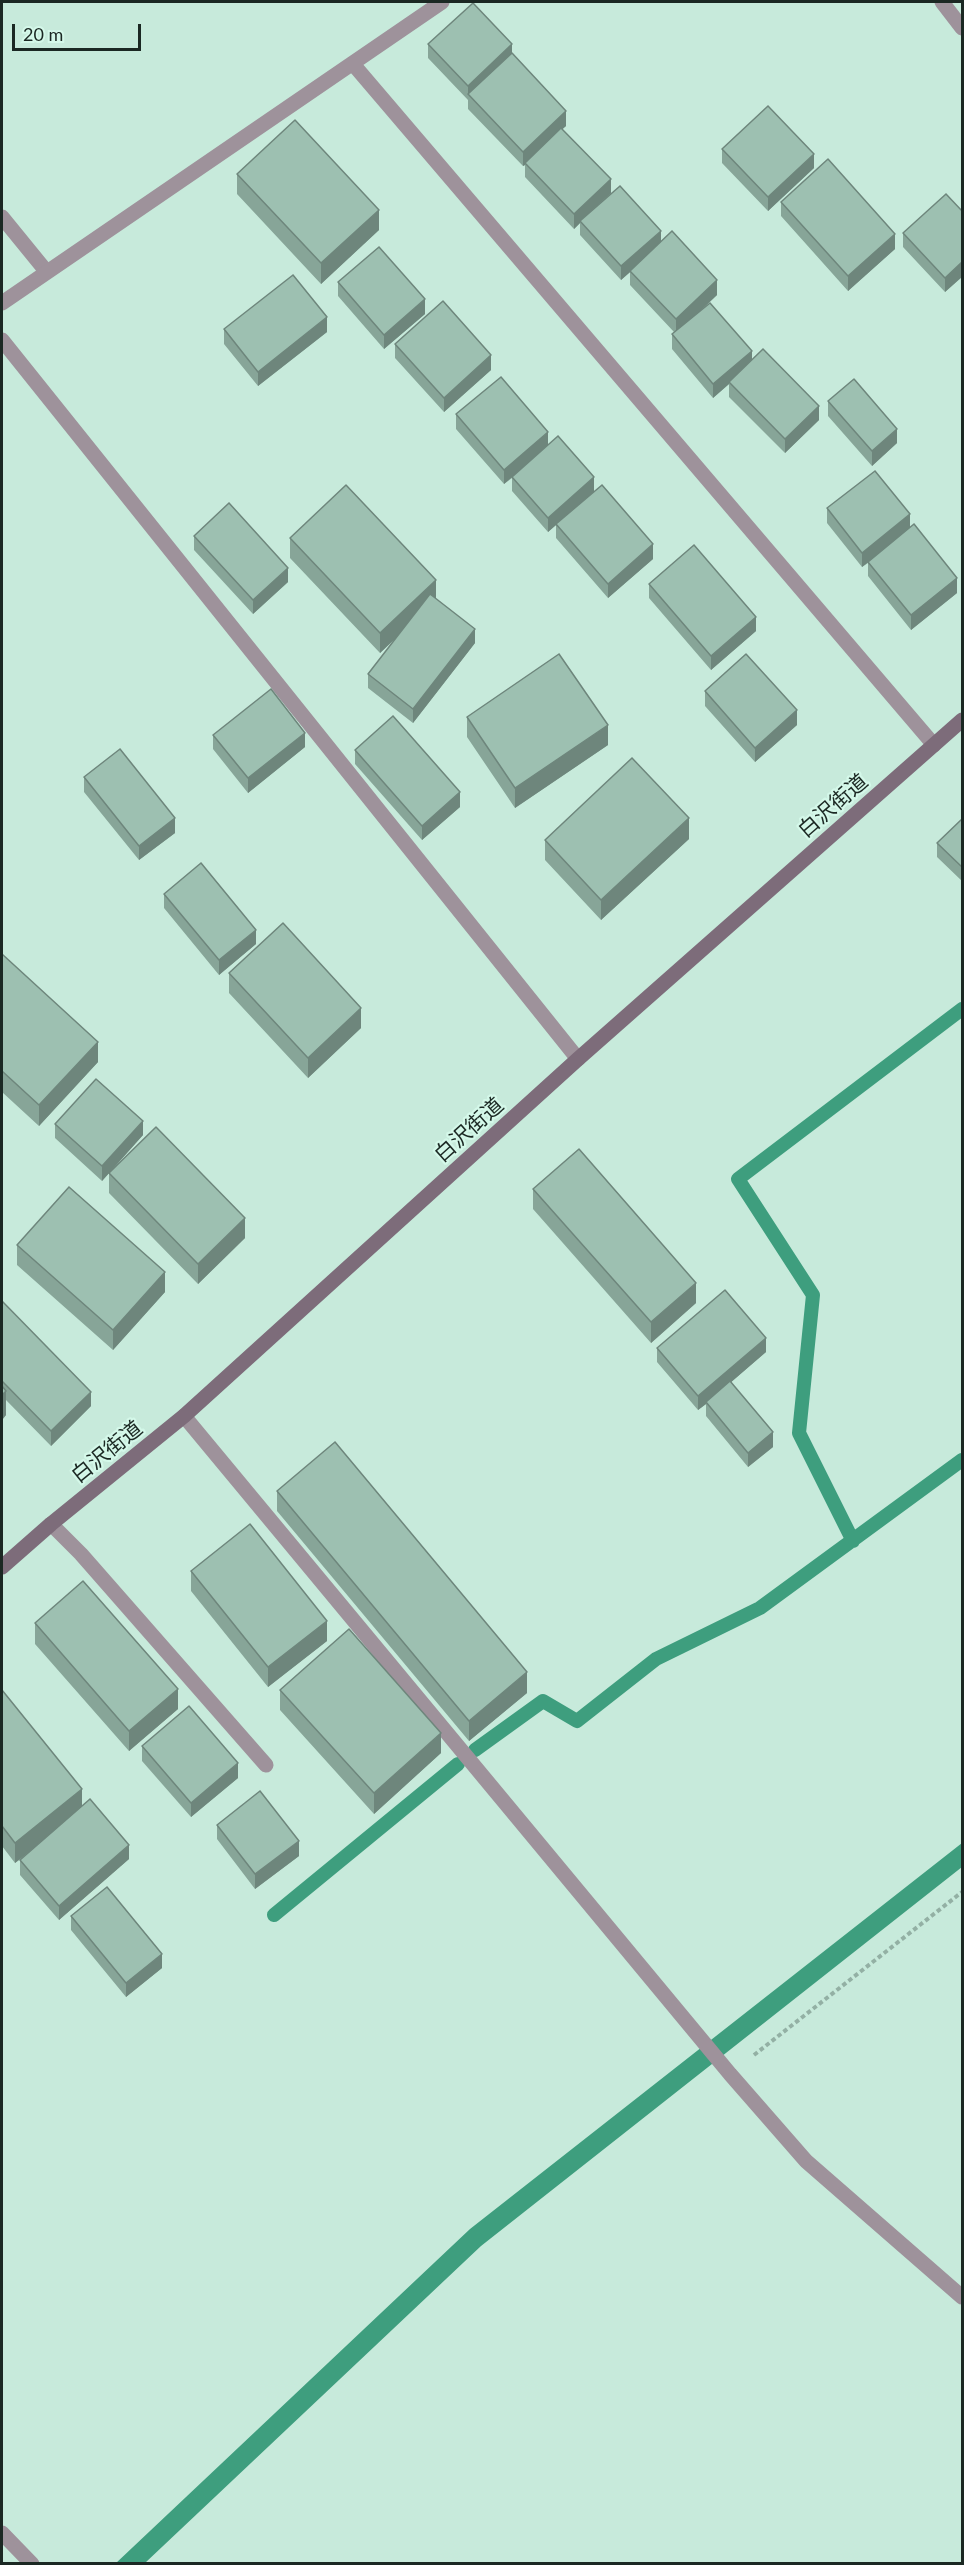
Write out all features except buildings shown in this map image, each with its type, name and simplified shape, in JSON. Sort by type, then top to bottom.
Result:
[{"type":"main road","name":"白沢街道","points":[[2,1567],[51,1524],[184,1416],[578,1059],[963,720]]},
{"type":"street","points":[[2,303],[442,2]]},
{"type":"street","points":[[942,2],[963,28]]},
{"type":"street","points":[[353,64],[934,745]]},
{"type":"street","points":[[2,218],[46,271]]},
{"type":"street","points":[[2,340],[578,1059]]},
{"type":"street","points":[[184,1416],[730,2073],[807,2161],[963,2297]]},
{"type":"street","points":[[51,1524],[81,1554],[266,1765]]},
{"type":"street","points":[[2,2533],[32,2564]]},
{"type":"path","points":[[730,2073],[963,1892]]},
{"type":"shaded area","points":[[962,1843],[962,1867],[481,2246],[145,2563],[115,2564],[470,2229]]},
{"type":"waterway","points":[[853,1541],[799,1433],[813,1295],[738,1179],[962,1009]]},
{"type":"waterway","points":[[475,1750],[543,1701],[577,1721],[656,1659],[760,1608],[962,1460]]},
{"type":"waterway","points":[[274,1915],[458,1764]]}]
